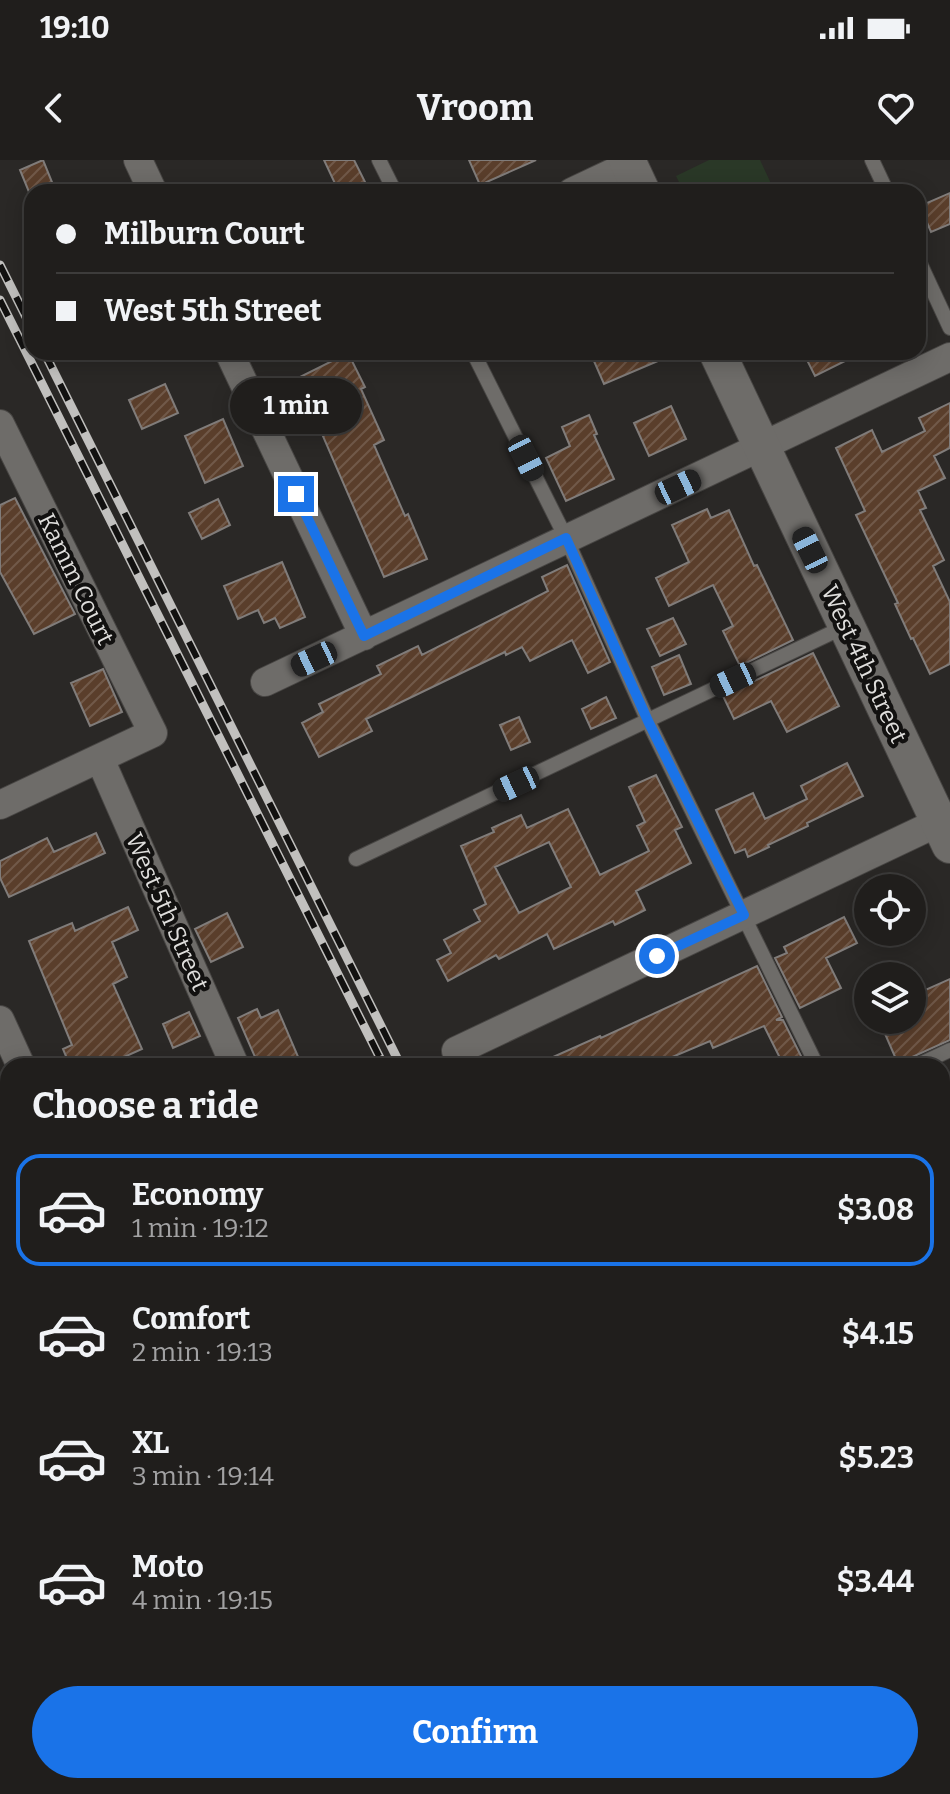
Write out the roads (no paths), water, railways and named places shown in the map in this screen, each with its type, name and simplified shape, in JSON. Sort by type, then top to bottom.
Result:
[{"type":"street","points":[[138,160],[149,184]]},
{"type":"street","points":[[594,184],[635,169]]},
{"type":"street","points":[[265,682],[950,357]]},
{"type":"street","points":[[233,360],[364,636]]},
{"type":"street","name":"West 4th Street","points":[[721,360],[945,833]]},
{"type":"street","name":"Kamm Court","points":[[0,424],[153,733],[100,759]]},
{"type":"street","points":[[0,805],[100,759]]},
{"type":"street","name":"West 5th Street","points":[[100,759],[231,1058]]},
{"type":"street","points":[[456,1051],[744,915],[945,833]]},
{"type":"street","points":[[0,1020],[17,1058]]},
{"type":"lane","points":[[379,160],[391,184]]},
{"type":"lane","points":[[872,160],[883,184]]},
{"type":"lane","points":[[926,276],[950,328]]},
{"type":"lane","points":[[477,360],[566,538],[648,721],[813,1058]]},
{"type":"lane","points":[[356,859],[846,626]]},
{"type":"railway","points":[[0,265],[24,313]]},
{"type":"railway","points":[[0,300],[24,348]]},
{"type":"railway","points":[[30,360],[380,1058]]},
{"type":"railway","points":[[48,360],[397,1058]]}]
